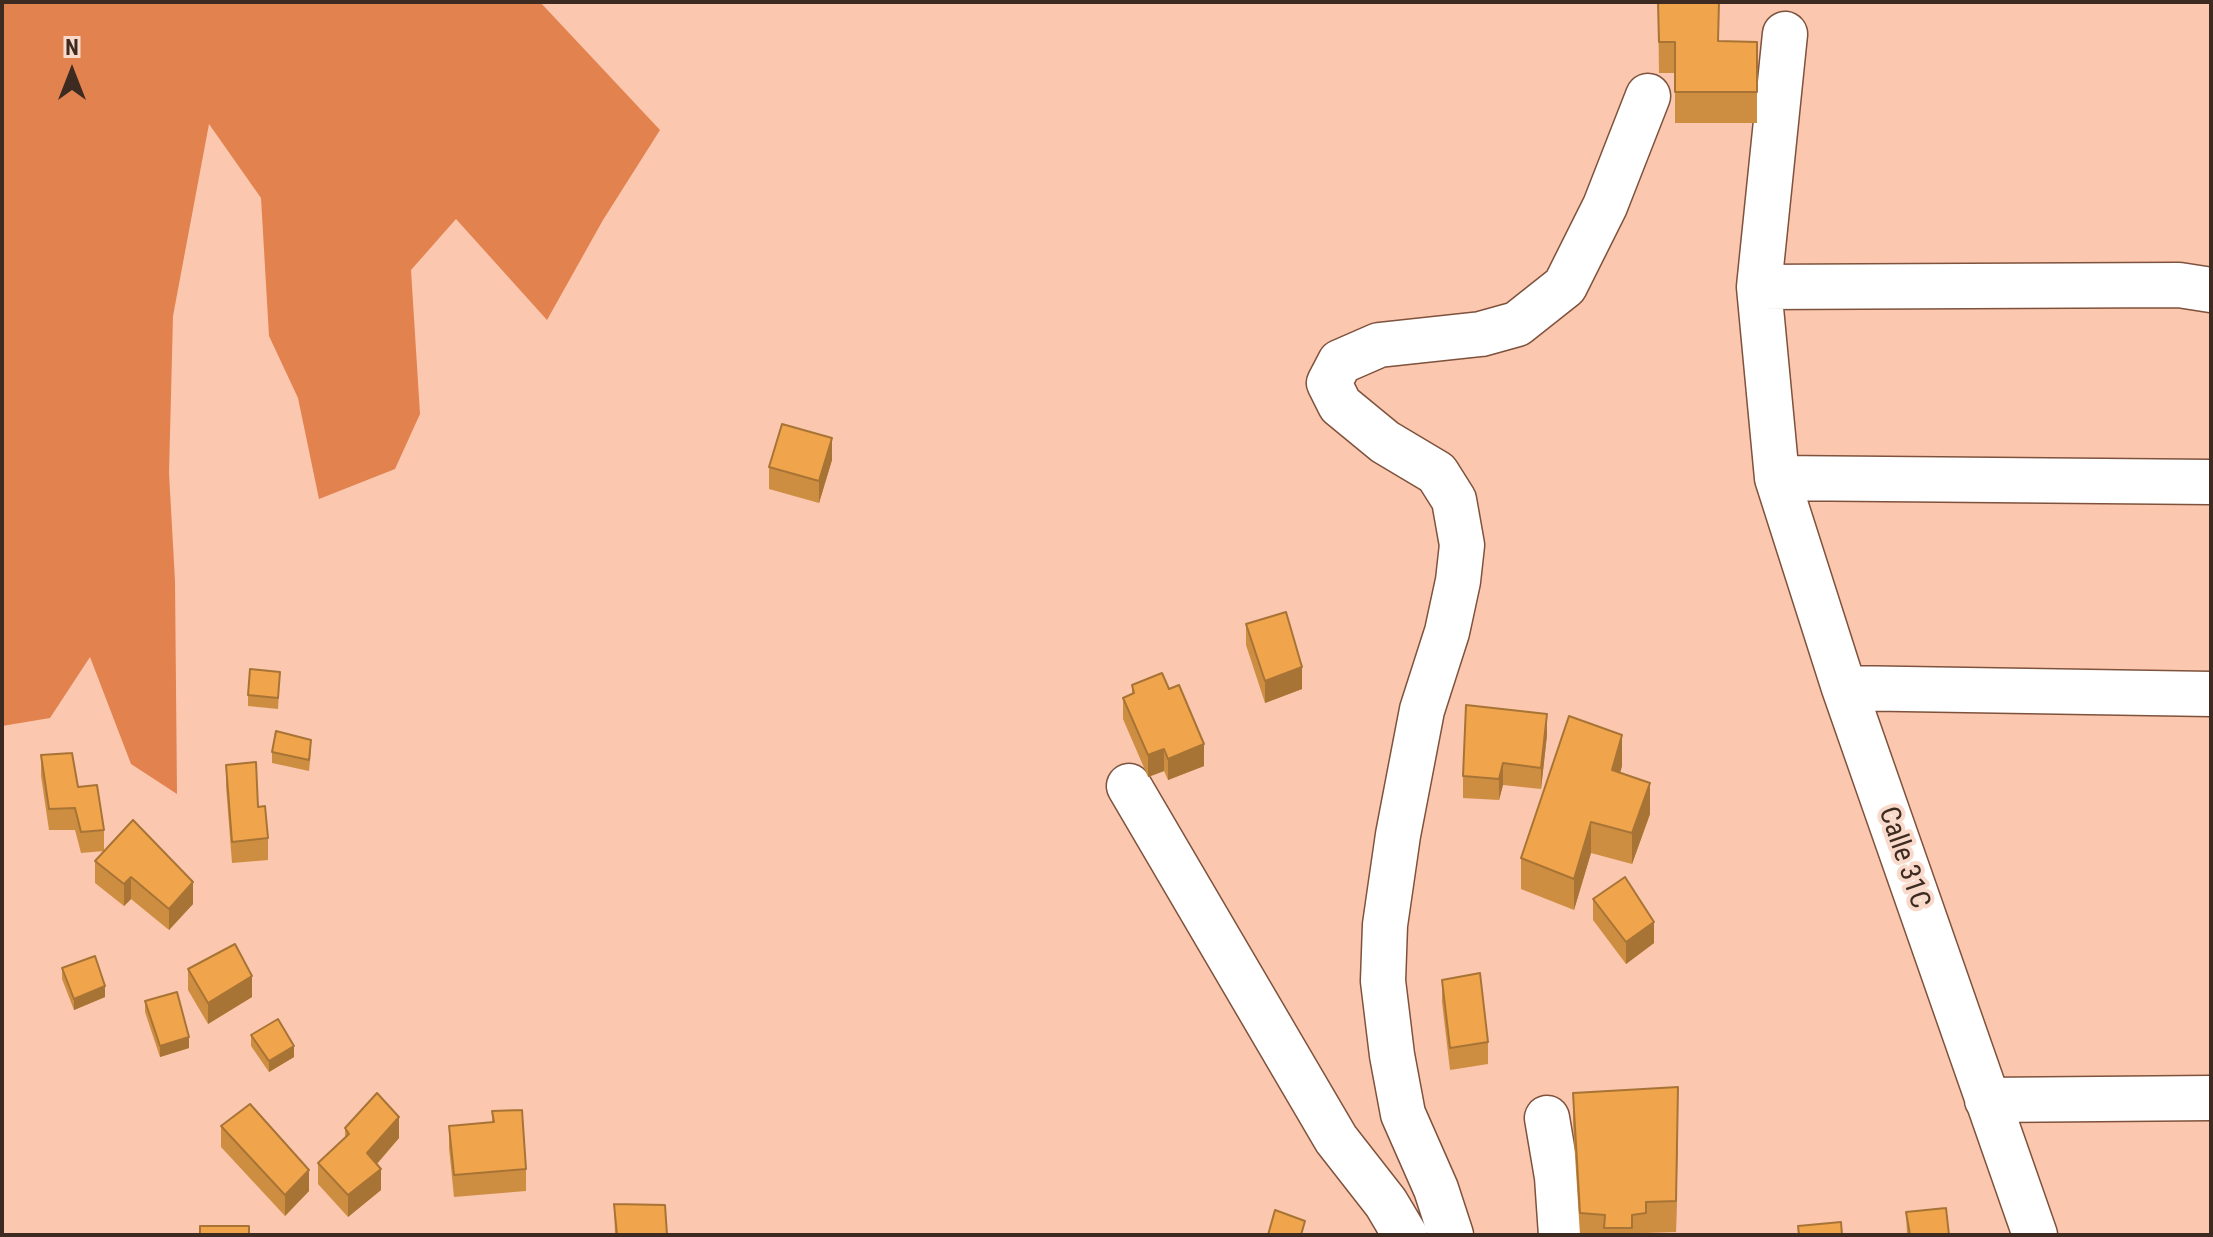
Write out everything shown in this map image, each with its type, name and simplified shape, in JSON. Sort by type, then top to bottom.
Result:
[{"type":"street","name":"Calle 31C","points":[[1785,34],[1759,287],[1777,478],[1844,688],[2035,1235]]},
{"type":"street","points":[[1451,1235],[1436,1189],[1403,1114],[1383,981],[1385,925],[1398,835],[1422,710],[1450,619],[1462,545],[1454,500],[1437,473],[1385,442],[1340,405],[1329,383],[1340,362],[1379,345],[1481,334],[1517,324],[1565,286],[1605,206],[1648,96]]},
{"type":"street","points":[[1759,287],[2179,285],[2211,290]]},
{"type":"street","points":[[1777,478],[2211,482]]},
{"type":"street","points":[[1844,688],[2211,694]]},
{"type":"street","points":[[1129,786],[1336,1139],[1386,1203],[1405,1235]]},
{"type":"street","points":[[1987,1100],[2211,1098]]},
{"type":"street","points":[[1547,1118],[1557,1177],[1561,1235]]},
{"type":"shaded area","points":[[2,2],[540,2],[660,130],[603,220],[547,320],[456,219],[411,270],[420,414],[395,469],[319,499],[298,398],[269,336],[261,198],[209,124],[173,316],[169,473],[175,581],[177,794],[131,764],[90,657],[50,718],[2,726]]},
{"type":"building","points":[[1658,2],[1719,2],[1718,41],[1757,42],[1757,92],[1675,92],[1675,42],[1659,42]]},
{"type":"building","points":[[782,424],[832,438],[819,481],[769,467]]},
{"type":"building","points":[[1286,612],[1302,667],[1265,681],[1246,624]]},
{"type":"building","points":[[250,669],[280,672],[278,698],[248,695]]},
{"type":"building","points":[[1162,673],[1169,689],[1179,685],[1204,744],[1168,759],[1164,749],[1148,755],[1123,698],[1134,693],[1132,685]]},
{"type":"building","points":[[1466,705],[1547,714],[1541,768],[1503,763],[1499,779],[1463,776]]},
{"type":"building","points":[[1569,716],[1622,735],[1612,770],[1650,783],[1632,833],[1591,822],[1574,879],[1521,858]]},
{"type":"building","points":[[276,731],[311,740],[309,760],[272,752]]},
{"type":"building","points":[[72,753],[78,787],[97,785],[104,830],[81,832],[75,808],[49,809],[41,755]]},
{"type":"building","points":[[256,762],[258,807],[265,806],[268,838],[232,842],[226,765]]},
{"type":"building","points":[[133,820],[193,882],[169,909],[131,877],[124,884],[95,861]]},
{"type":"building","points":[[1625,877],[1654,922],[1626,942],[1593,899]]},
{"type":"building","points":[[235,944],[252,976],[208,1003],[188,969]]},
{"type":"building","points":[[95,956],[105,986],[74,999],[62,968]]},
{"type":"building","points":[[1480,973],[1488,1042],[1450,1048],[1442,980]]},
{"type":"building","points":[[177,992],[189,1037],[160,1046],[145,1001]]},
{"type":"building","points":[[278,1019],[294,1046],[269,1061],[251,1035]]},
{"type":"building","points":[[1678,1087],[1676,1201],[1646,1202],[1646,1213],[1632,1215],[1632,1228],[1604,1228],[1605,1215],[1580,1213],[1573,1093]]},
{"type":"building","points":[[377,1093],[399,1117],[367,1153],[381,1169],[348,1195],[318,1163],[349,1134],[345,1128]]},
{"type":"building","points":[[250,1104],[309,1170],[285,1195],[221,1126]]},
{"type":"building","points":[[522,1110],[526,1169],[454,1175],[449,1126],[494,1122],[492,1111]]},
{"type":"building","points":[[614,1204],[665,1205],[667,1235],[617,1235]]},
{"type":"building","points":[[1946,1208],[1949,1235],[1910,1235],[1906,1212]]},
{"type":"building","points":[[1275,1210],[1305,1221],[1301,1235],[1268,1235]]},
{"type":"building","points":[[1841,1222],[1842,1235],[1799,1235],[1798,1226]]},
{"type":"building","points":[[200,1226],[249,1226],[249,1235],[200,1235]]}]
